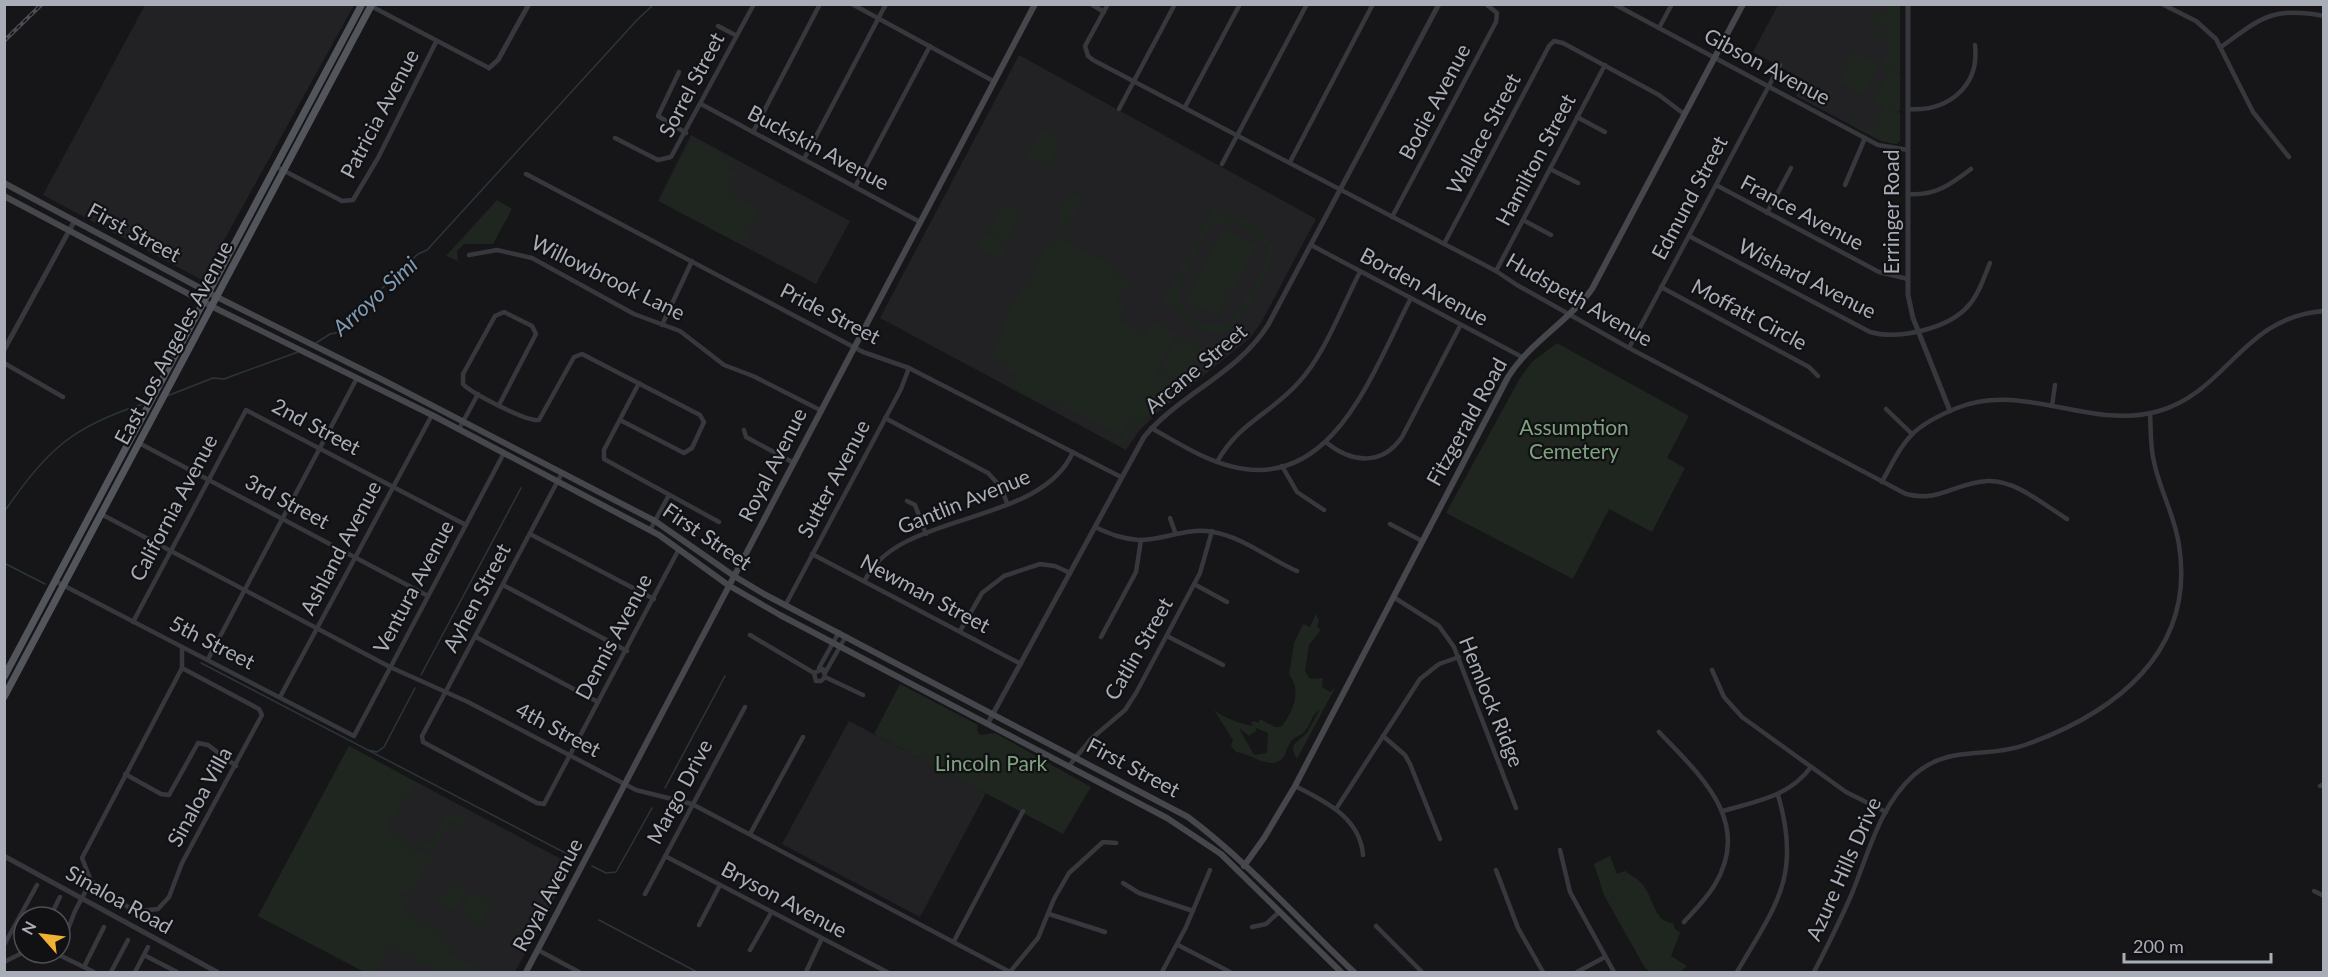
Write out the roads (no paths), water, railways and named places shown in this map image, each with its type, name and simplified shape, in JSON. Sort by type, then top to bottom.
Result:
[{"type":"main road","name":"East Los Angeles Avenue","points":[[4,677],[362,4]]},
{"type":"main road","name":"Royal Avenue","points":[[526,972],[1035,4]]},
{"type":"main road","name":"Fitzgerald Road","points":[[1239,871],[1246,864],[1295,786],[1395,598],[1422,541],[1508,377],[1522,357],[1570,315],[1592,289],[1743,4]]},
{"type":"main road","name":"East Los Angeles Avenue","points":[[4,697],[370,5]]},
{"type":"main road","name":"First Street","points":[[4,183],[217,297],[464,421],[655,521],[734,576],[1188,817],[1246,864],[1284,905],[1354,972]]},
{"type":"main road","name":"First Street","points":[[4,196],[212,306],[432,415],[650,530],[728,585],[833,643],[1183,827],[1221,854],[1341,972]]},
{"type":"street","points":[[370,5],[436,42],[489,68],[498,60],[529,4]]},
{"type":"street","name":"Sorrel Street","points":[[615,138],[662,161],[671,158],[754,4]]},
{"type":"street","points":[[753,132],[820,4]]},
{"type":"street","points":[[852,4],[995,82]]},
{"type":"street","points":[[804,159],[886,4]]},
{"type":"street","points":[[1091,4],[1104,12],[1108,4]]},
{"type":"street","points":[[1119,109],[1175,4]]},
{"type":"street","points":[[1185,107],[1240,4]]},
{"type":"street","points":[[1222,165],[1307,4]]},
{"type":"street","points":[[1290,162],[1373,4]]},
{"type":"street","name":"Arcane Street","points":[[988,723],[1121,477],[1151,428],[1257,342],[1439,4]]},
{"type":"street","name":"Bodie Avenue","points":[[1392,217],[1496,22],[1497,13],[1486,4]]},
{"type":"street","name":"Gibson Avenue","points":[[1614,4],[1865,138],[1887,148],[1908,150]]},
{"type":"street","points":[[1659,28],[1672,4]]},
{"type":"street","name":"Erringer Road","points":[[1908,4],[1908,279],[1910,307],[1917,331],[1950,411]]},
{"type":"street","points":[[2162,4],[2203,26],[2221,47],[2253,112],[2289,157]]},
{"type":"street","points":[[2221,47],[2258,21],[2274,14],[2292,11],[2324,16]]},
{"type":"street","name":"Hudspeth Avenue","points":[[1104,12],[1085,46],[1093,60],[1496,271],[1629,348],[1882,482],[1906,494],[1926,498],[1978,482],[2000,482],[2016,488],[2067,519]]},
{"type":"street","points":[[718,26],[737,36]]},
{"type":"street","name":"Wallace Street","points":[[1444,244],[1554,41],[1563,43],[1605,65]]},
{"type":"street","name":"Patricia Avenue","points":[[284,170],[342,201],[350,201],[378,158],[436,42]]},
{"type":"street","points":[[1908,109],[1936,108],[1959,95],[1973,72],[1975,45]]},
{"type":"street","points":[[855,187],[930,46]]},
{"type":"street","points":[[1605,65],[1659,95],[1684,114]]},
{"type":"street","name":"Hamilton Street","points":[[1496,271],[1605,65]]},
{"type":"street","name":"Edmund Street","points":[[1629,348],[1780,65]]},
{"type":"street","points":[[679,72],[658,116],[686,133]]},
{"type":"street","name":"Buckskin Avenue","points":[[701,104],[920,222]]},
{"type":"street","points":[[1577,117],[1605,132]]},
{"type":"street","points":[[1845,185],[1865,138]]},
{"type":"street","points":[[275,166],[284,170]]},
{"type":"street","points":[[1767,213],[1791,168]]},
{"type":"street","points":[[1550,169],[1578,183]]},
{"type":"street","points":[[1908,194],[1925,195],[1939,191],[1971,169]]},
{"type":"street","name":"Pride Street","points":[[526,174],[854,346],[909,368],[1121,477]]},
{"type":"street","name":"France Avenue","points":[[1716,185],[1879,272],[1908,279]]},
{"type":"street","points":[[4,350],[75,220]]},
{"type":"street","points":[[1523,220],[1551,235]]},
{"type":"street","name":"Wishard Avenue","points":[[1689,236],[1870,332],[1892,336],[1917,331],[1949,320],[1963,312],[1973,300],[1990,263]]},
{"type":"street","name":"Borden Avenue","points":[[1311,245],[1410,300],[1522,357]]},
{"type":"street","name":"Willowbrook Lane","points":[[469,255],[497,250],[523,254],[633,314],[680,331],[724,365],[762,380],[820,410]]},
{"type":"street","points":[[662,325],[692,261]]},
{"type":"street","points":[[1217,462],[1234,436],[1291,390],[1305,375],[1360,272]]},
{"type":"street","name":"Moffatt Circle","points":[[1661,287],[1809,366],[1818,376]]},
{"type":"street","points":[[1151,428],[1217,462],[1250,470],[1282,466],[1306,458],[1327,443],[1349,416],[1410,300]]},
{"type":"street","points":[[1882,482],[1911,433],[1927,421],[1950,411],[1976,401],[2000,398],[2117,416],[2150,413],[2176,404],[2206,386],[2242,348],[2270,328],[2301,315],[2324,311]]},
{"type":"street","points":[[499,405],[536,337],[536,332],[524,322],[500,312],[495,316],[463,374],[462,380],[466,387],[478,394],[499,405],[536,421],[543,416],[574,357],[580,354],[700,415],[704,420],[704,426],[687,453],[681,453],[620,420]]},
{"type":"street","points":[[1327,443],[1342,454],[1359,459],[1377,457],[1393,448],[1402,436],[1460,326]]},
{"type":"street","points":[[4,363],[63,397]]},
{"type":"street","name":"Sutter Avenue","points":[[786,604],[885,418],[909,368]]},
{"type":"street","points":[[208,659],[357,377]]},
{"type":"street","points":[[639,383],[604,450],[604,458],[607,462],[719,522]]},
{"type":"street","points":[[2052,406],[2055,385]]},
{"type":"street","points":[[459,429],[478,394]]},
{"type":"street","name":"2nd Street","points":[[246,410],[466,525]]},
{"type":"street","name":"California Avenue","points":[[133,622],[246,410]]},
{"type":"street","points":[[1886,410],[1911,433]]},
{"type":"street","name":"Azure Hills Drive","points":[[1814,972],[1837,928],[1886,812],[1904,785],[1929,765],[1961,753],[2022,746],[2085,719],[2123,694],[2153,660],[2174,615],[2181,566],[2176,526],[2154,461],[2150,413]]},
{"type":"street","name":"Ashland Avenue","points":[[280,697],[432,415]]},
{"type":"street","points":[[885,418],[988,473],[1001,487],[1007,503]]},
{"type":"street","points":[[744,430],[746,437],[794,463]]},
{"type":"street","name":"3rd Street","points":[[130,438],[428,596]]},
{"type":"street","name":"Gantlin Avenue","points":[[865,580],[875,562],[887,552],[1050,484],[1064,470],[1073,452]]},
{"type":"street","name":"Ventura Avenue","points":[[354,736],[504,453]]},
{"type":"street","points":[[1282,466],[1298,492],[1324,510]]},
{"type":"street","name":"Ayhen Street","points":[[544,804],[537,803],[421,739],[562,473]]},
{"type":"street","points":[[650,530],[669,495]]},
{"type":"street","points":[[907,501],[915,505],[926,534]]},
{"type":"street","name":"4th Street","points":[[92,509],[390,667],[468,702],[625,784],[643,792],[692,804],[1010,972]]},
{"type":"street","points":[[1170,518],[1175,532]]},
{"type":"street","points":[[1390,525],[1422,541]]},
{"type":"street","points":[[1095,527],[1119,538],[1142,540],[1175,532],[1212,531],[1238,540],[1297,571]]},
{"type":"street","name":"Catlin Street","points":[[1068,766],[1091,739],[1125,710],[1194,584],[1205,560],[1212,531]]},
{"type":"street","points":[[530,534],[654,599]]},
{"type":"street","points":[[1101,637],[1136,572],[1142,540]]},
{"type":"street","name":"Dennis Avenue","points":[[544,804],[680,549]]},
{"type":"street","name":"Newman Street","points":[[812,554],[1021,664]]},
{"type":"street","points":[[960,631],[982,593],[1004,576],[1040,564],[1055,566],[1070,573]]},
{"type":"street","name":"5th Street","points":[[55,581],[354,736]]},
{"type":"street","points":[[1194,584],[1227,602]]},
{"type":"street","points":[[503,585],[627,651]]},
{"type":"street","name":"Hemlock Ridge","points":[[1395,598],[1439,626],[1459,657],[1471,695],[1516,808]]},
{"type":"street","points":[[814,673],[833,643],[842,634]]},
{"type":"street","points":[[750,635],[814,673],[816,681],[821,681],[840,646],[842,634]]},
{"type":"street","points":[[1167,636],[1223,665]]},
{"type":"street","points":[[476,637],[598,702]]},
{"type":"street","points":[[72,920],[91,881],[82,858],[182,668],[182,646]]},
{"type":"street","points":[[1336,808],[1425,674],[1439,664],[1459,657]]},
{"type":"street","name":"Sinaloa Villa","points":[[91,881],[128,907],[147,912],[158,909],[169,897],[182,863],[236,766],[262,712],[182,668]]},
{"type":"street","points":[[819,668],[825,675],[863,695]]},
{"type":"street","points":[[1712,670],[1724,697],[1735,711],[1846,792],[1886,812]]},
{"type":"street","name":"Margo Drive","points":[[645,894],[745,707]]},
{"type":"street","points":[[1659,732],[1707,783],[1722,811],[1727,839],[1723,867],[1713,888],[1684,922]]},
{"type":"street","points":[[1383,736],[1405,755],[1410,764],[1440,839]]},
{"type":"street","points":[[750,834],[803,737]]},
{"type":"street","points":[[125,774],[161,794],[169,795],[198,743],[208,745],[236,766]]},
{"type":"street","points":[[1722,811],[1778,795],[1797,784],[1811,767]]},
{"type":"street","points":[[1295,786],[1336,808],[1355,829],[1363,855]]},
{"type":"street","points":[[1737,972],[1773,911],[1786,878],[1789,841],[1778,795]]},
{"type":"street","points":[[954,941],[1023,811]]},
{"type":"street","points":[[1010,972],[1038,938],[1061,885],[1079,861],[1103,842],[1116,843]]},
{"type":"street","points":[[1560,850],[1570,892],[1614,972]]},
{"type":"street","name":"Sinaloa Road","points":[[4,856],[82,896],[217,972]]},
{"type":"street","name":"Bryson Avenue","points":[[665,856],[887,972]]},
{"type":"street","points":[[1162,972],[1178,945],[1210,870]]},
{"type":"street","points":[[1496,870],[1518,928],[1543,972]]},
{"type":"street","points":[[1123,883],[1139,893],[1193,911]]},
{"type":"street","points":[[4,945],[36,885]]},
{"type":"street","points":[[699,925],[720,885]]},
{"type":"street","points":[[2314,891],[2324,896]]},
{"type":"street","points":[[56,905],[60,897]]},
{"type":"street","points":[[1252,927],[1266,924],[1279,912]]},
{"type":"street","points":[[750,950],[771,913]]},
{"type":"street","points":[[1049,914],[1105,932]]},
{"type":"street","points":[[1376,926],[1422,972]]},
{"type":"street","points":[[84,967],[104,927]]},
{"type":"street","points":[[806,972],[822,938]]},
{"type":"street","points":[[111,972],[128,940]]},
{"type":"street","points":[[1178,945],[1230,972]]},
{"type":"street","points":[[135,972],[148,947]]},
{"type":"street","points":[[538,950],[579,972]]},
{"type":"street","points":[[4,954],[6,961]]},
{"type":"street","points":[[144,955],[177,972]]},
{"type":"street","points":[[1577,972],[1605,957]]},
{"type":"street","points":[[72,961],[94,972]]},
{"type":"waterway","name":"Arroyo Simi","points":[[316,343],[330,334],[340,332],[352,317],[418,254],[427,250],[654,4]]},
{"type":"waterway","name":"Arroyo Simi","points":[[167,396],[213,378],[224,379],[298,352]]},
{"type":"waterway","name":"Arroyo Simi","points":[[4,512],[34,472],[64,442],[99,421],[146,403]]},
{"type":"waterway","points":[[421,675],[521,488]]},
{"type":"waterway","points":[[4,563],[45,584]]},
{"type":"waterway","points":[[201,663],[575,858]]},
{"type":"waterway","points":[[665,788],[725,676]]},
{"type":"waterway","points":[[368,750],[377,752],[384,747],[415,688]]},
{"type":"waterway","points":[[592,866],[606,873],[616,872],[652,808]]},
{"type":"waterway","points":[[599,920],[697,972]]},
{"type":"railway","points":[[4,41],[42,4]]},
{"type":"park label","name":"Assumption Cemetery","points":[[1574,440]]},
{"type":"park label","name":"Lincoln Park","points":[[991,764]]}]
